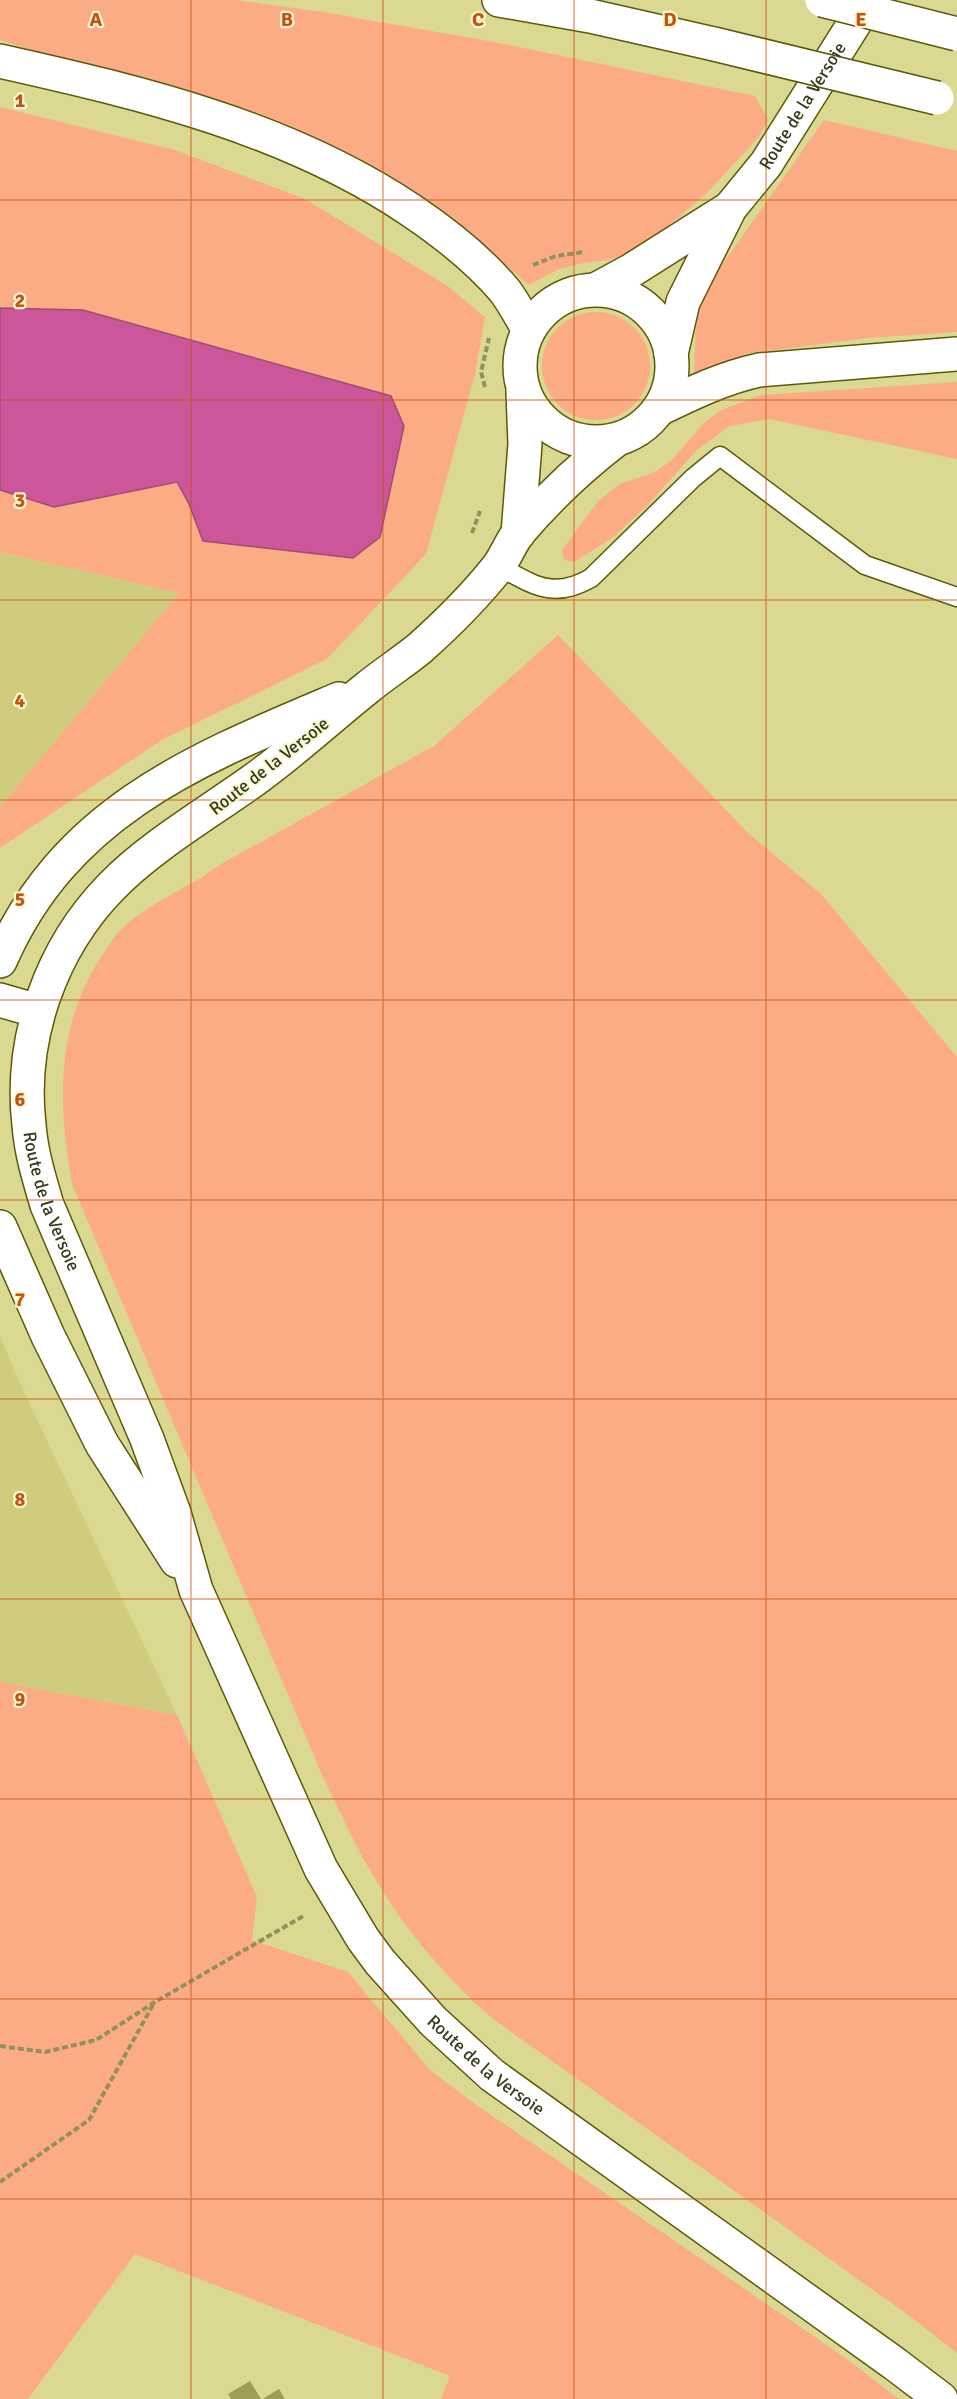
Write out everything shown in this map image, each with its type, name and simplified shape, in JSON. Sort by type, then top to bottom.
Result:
[{"type":"main road","points":[[499,0],[590,16],[947,101]]},
{"type":"main road","points":[[822,0],[957,34]]},
{"type":"main road","name":"Route de la Versoie","points":[[523,390],[539,417],[550,428],[580,441],[598,443],[632,434],[660,409],[670,383],[671,354],[683,302],[730,208],[766,165],[868,0]]},
{"type":"main road","points":[[0,61],[125,91],[192,110],[257,132],[312,156],[394,199],[429,223],[485,270],[505,292],[529,330]]},
{"type":"main road","name":"Route de la Versoie","points":[[597,290],[730,208]]},
{"type":"main road","name":"Route de la Versoie","points":[[518,534],[525,444],[520,359],[529,330],[538,316],[550,304],[564,296],[580,291],[613,291],[629,297],[657,319],[666,336],[671,354]]},
{"type":"main road","points":[[660,409],[707,386],[759,370],[957,354]]},
{"type":"main road","name":"Route de la Versoie","points":[[616,440],[582,466],[518,534],[498,566],[470,600],[442,627],[279,760],[143,859],[93,906],[70,938],[55,967],[38,1011],[31,1045],[27,1084],[28,1124],[34,1161],[47,1205],[158,1466],[196,1590],[287,1797],[336,1897],[380,1962],[433,2022],[470,2057],[513,2091],[941,2399]]},
{"type":"main road","name":"Route de la Versoie","points":[[0,961],[30,903],[56,869],[100,826],[131,801],[188,767],[237,743],[368,687]]},
{"type":"main road","points":[[0,1000],[38,1011]]},
{"type":"main road","name":"Route de la Versoie","points":[[0,1227],[48,1336],[102,1444],[196,1590]]},
{"type":"lane","points":[[498,566],[527,582],[550,590],[570,588],[581,583],[591,578],[693,478],[720,456],[865,565],[957,597]]},
{"type":"path","points":[[486,396],[481,372],[493,320],[505,292],[521,274],[538,262],[593,250]]},
{"type":"path","points":[[469,540],[482,504]]},
{"type":"path","points":[[0,2046],[45,2052],[96,2040],[155,2002],[336,1897]]},
{"type":"path","points":[[0,2182],[89,2120],[155,2002]]},
{"type":"shaded area","points":[[0,0],[236,0],[323,12],[500,43],[755,96],[768,120],[758,138],[705,195],[643,247],[609,260],[583,263],[557,270],[529,285],[466,230],[110,75],[0,40]]},
{"type":"shaded area","points":[[0,107],[175,150],[305,199],[449,287],[485,317],[475,374],[426,554],[327,659],[162,740],[0,848],[0,807],[179,593],[0,552],[0,490],[54,507],[177,482],[204,541],[404,426],[391,396],[83,310],[0,308]]},
{"type":"shaded area","points":[[824,120],[957,151],[957,332],[869,338],[749,353],[694,374],[696,319],[703,292]]},
{"type":"shaded area","points":[[0,308],[83,310],[391,396],[404,426],[380,537],[353,558],[203,541],[189,504],[177,482],[54,507],[0,490]]},
{"type":"shaded area","points":[[596,312],[617,316],[634,328],[646,345],[650,366],[646,387],[634,404],[617,416],[596,420],[575,416],[558,404],[546,387],[542,366],[546,345],[558,328],[575,316]]},
{"type":"shaded area","points":[[957,382],[957,459],[769,419],[730,426],[697,450],[646,507],[611,539],[574,562],[564,560],[562,550],[599,500],[620,484],[655,472],[672,460],[702,425],[719,411],[761,395]]},
{"type":"shaded area","points":[[0,552],[179,593],[0,807]]},
{"type":"shaded area","points":[[558,635],[749,834],[822,895],[957,1057],[957,2353],[911,2317],[493,2019],[437,1964],[405,1924],[363,1858],[322,1775],[72,1184],[67,1154],[63,1096],[68,1039],[75,1011],[86,984],[117,934],[143,912],[219,865],[434,746]]},
{"type":"shaded area","points":[[0,1336],[18,1379],[177,1715],[0,1682]]},
{"type":"shaded area","points":[[0,1682],[177,1715],[257,1897],[252,1940],[348,1972],[430,2070],[475,2104],[847,2359],[899,2399],[441,2399],[450,2376],[135,2254],[28,2399],[0,2399]]},
{"type":"building","points":[[250,2381],[261,2399],[231,2399],[228,2394]]},
{"type":"building","points":[[279,2389],[285,2399],[263,2399],[269,2395]]}]
